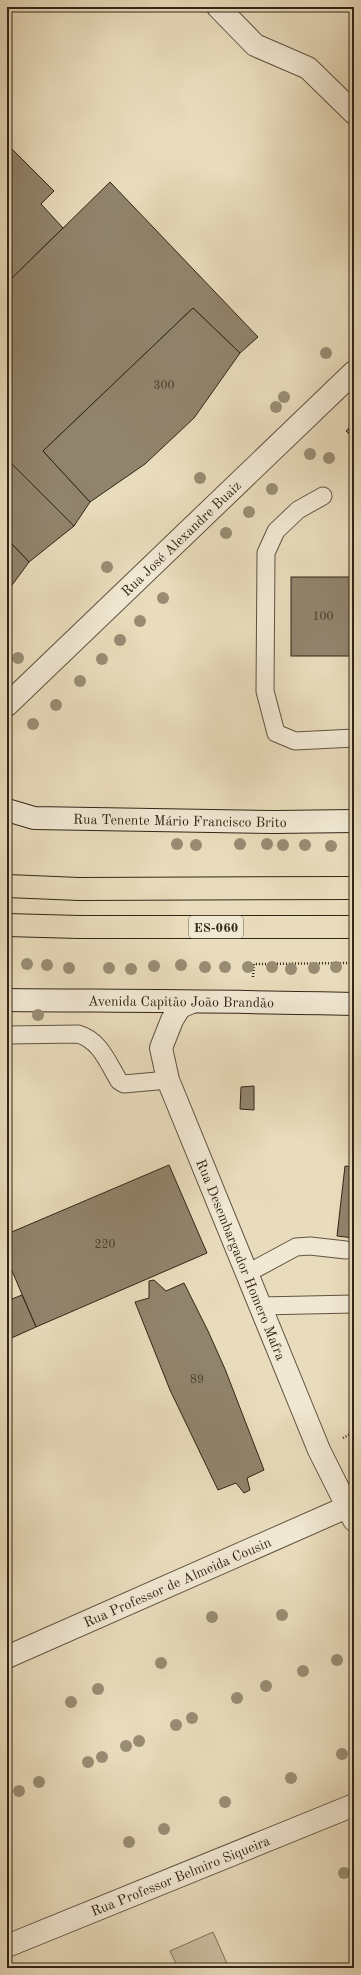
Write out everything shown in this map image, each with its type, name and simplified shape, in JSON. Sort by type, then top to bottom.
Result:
[{"type":"main road","points":[[7,886],[79,889],[354,888]]},
{"type":"main road","name":"ES-060","points":[[7,925],[79,927],[354,927]]},
{"type":"street","points":[[218,7],[255,45],[308,68],[354,113]]},
{"type":"street","name":"Rua José Alexandre Buaiz","points":[[7,705],[354,372]]},
{"type":"street","name":"Rua Tenente Mário Francisco Brito","points":[[7,810],[34,818],[268,822],[354,821]]},
{"type":"street","name":"Avenida Capitão João Brandão","points":[[7,1000],[192,1002],[251,1001],[354,1004]]},
{"type":"street","name":"Rua Desembargador Homero Mafra","points":[[192,1002],[180,1007],[172,1020],[161,1048],[168,1080],[319,1450],[350,1514]]},
{"type":"street","name":"Rua Professor de Almeida Cousin","points":[[7,1657],[350,1514]]},
{"type":"street","name":"Rua Professor Belmiro Siqueira","points":[[7,1946],[354,1805]]},
{"type":"lane","points":[[323,496],[298,510],[276,531],[266,553],[265,691],[276,733],[295,741],[354,738]]},
{"type":"lane","points":[[7,1035],[78,1034],[89,1037],[96,1043],[119,1081],[124,1084],[168,1080]]},
{"type":"lane","points":[[246,1274],[296,1247],[310,1246],[346,1250]]},
{"type":"lane","points":[[260,1306],[354,1304]]},
{"type":"path","points":[[254,964],[354,963]]},
{"type":"shaded area","points":[[213,1932],[229,1968],[178,1968],[170,1951]]},
{"type":"building","points":[[7,144],[54,191],[41,204],[63,228],[7,283]]},
{"type":"building","points":[[110,182],[258,337],[240,353],[193,308],[43,451],[90,502],[74,526],[7,459],[7,283]]},
{"type":"building","points":[[193,308],[240,353],[194,418],[145,464],[90,502],[43,451]]},
{"type":"building","points":[[354,423],[354,439],[346,431]]},
{"type":"building","points":[[7,459],[74,526],[29,562],[7,539]]},
{"type":"building","points":[[7,539],[29,562],[7,592]]},
{"type":"building","points":[[291,577],[354,577],[354,656],[291,656]]},
{"type":"building","points":[[254,1086],[254,1110],[240,1109],[241,1087]]},
{"type":"building","points":[[169,1165],[207,1253],[36,1327],[7,1259],[7,1234]]},
{"type":"building","points":[[345,1166],[354,1167],[354,1238],[337,1236]]},
{"type":"building","points":[[154,1280],[166,1291],[184,1283],[225,1369],[264,1470],[247,1478],[250,1490],[244,1493],[236,1483],[218,1490],[170,1390],[135,1302],[149,1298],[149,1281]]},
{"type":"building","points":[[22,1295],[36,1327],[7,1340],[7,1301]]}]
